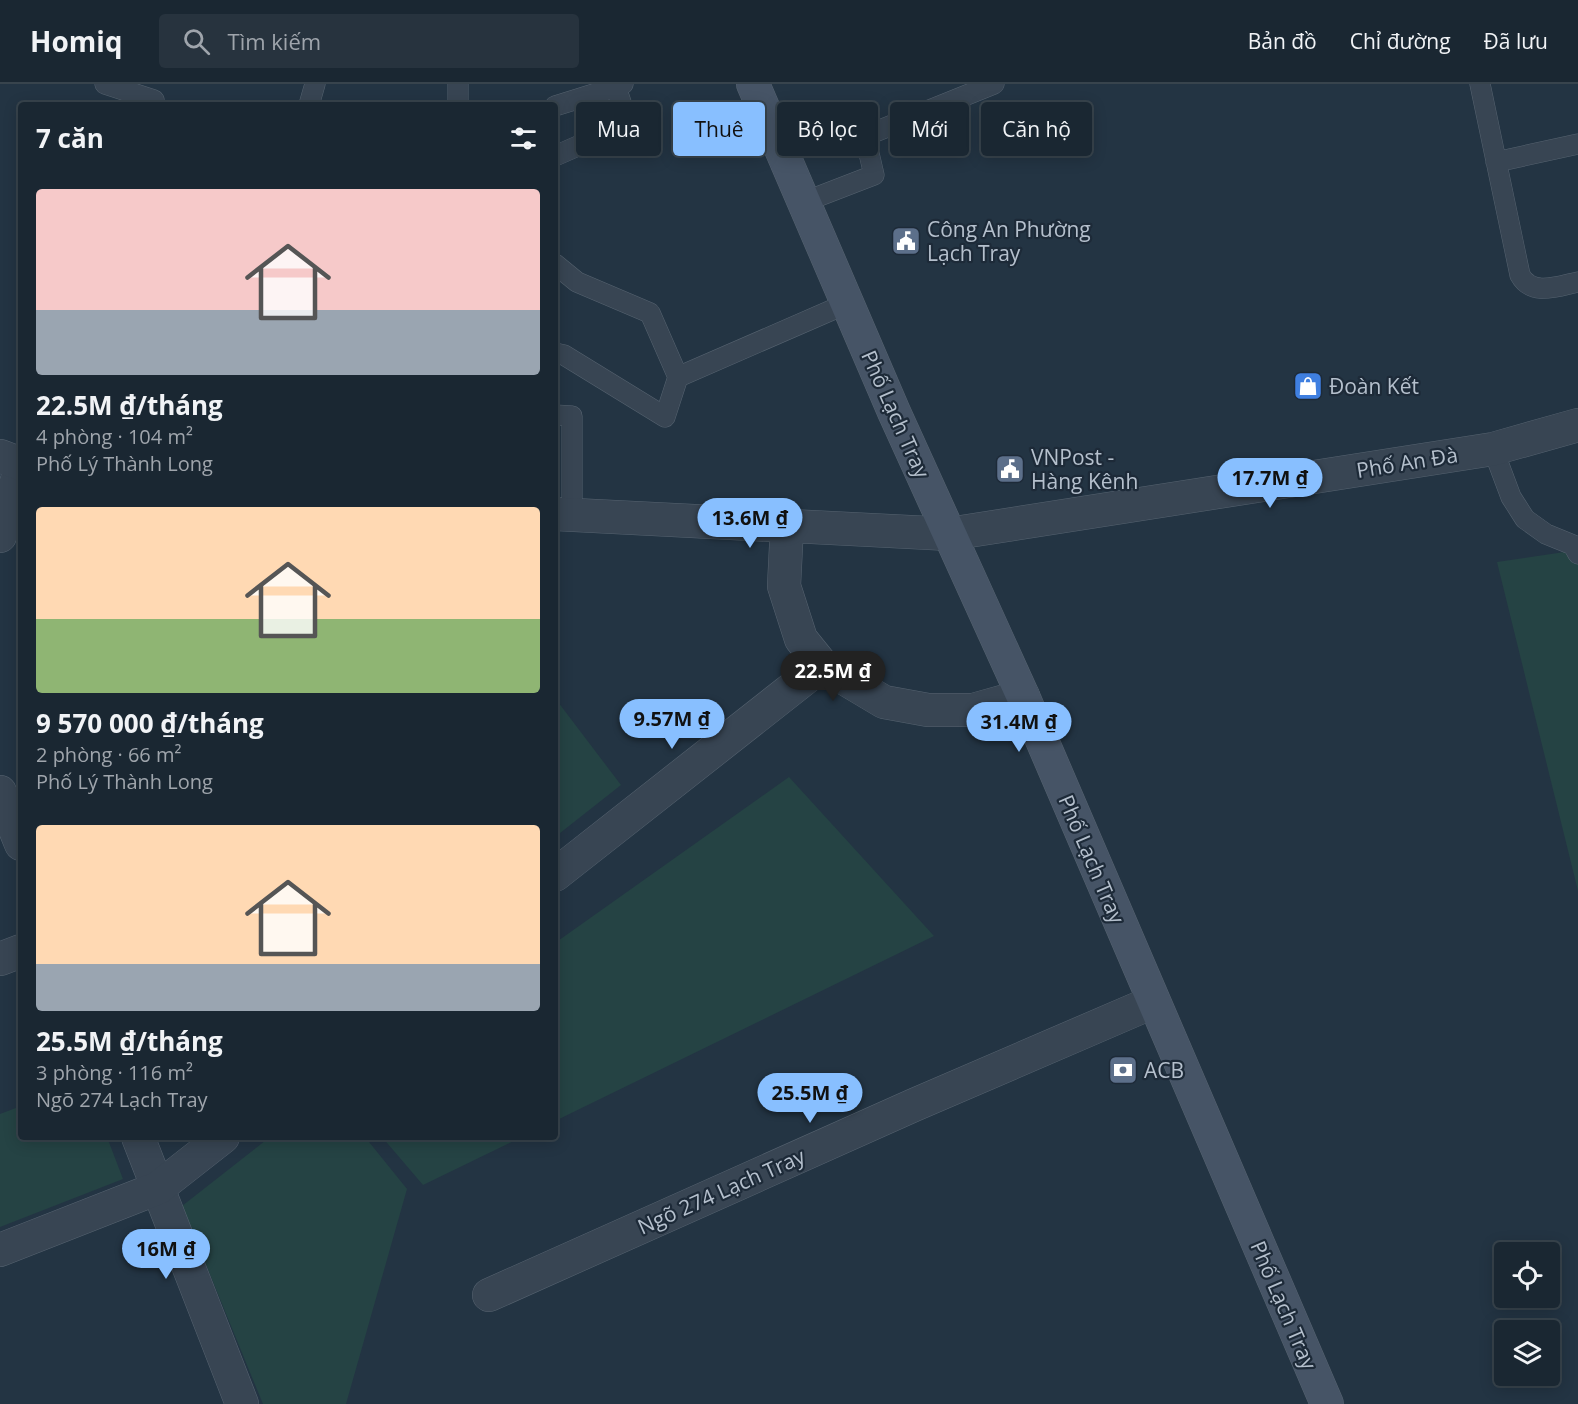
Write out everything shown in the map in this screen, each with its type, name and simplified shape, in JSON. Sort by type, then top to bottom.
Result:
[{"type":"main road","name":"Phố Lạch Tray","points":[[753,84],[948,534],[1023,696],[1327,1404]]},
{"type":"street","name":"Phố An Đà","points":[[564,514],[948,534],[1493,449],[1578,425]]},
{"type":"street","points":[[0,456],[18,464]]},
{"type":"street","points":[[0,537],[18,475]]},
{"type":"street","points":[[787,526],[784,586],[801,639],[822,665],[884,702],[928,710],[973,710],[1023,696]]},
{"type":"street","points":[[558,873],[822,665]]},
{"type":"street","points":[[0,792],[18,837]]},
{"type":"street","points":[[0,959],[18,952]]},
{"type":"street","name":"Ngõ 274 Lạch Tray","points":[[489,1295],[914,1105],[1153,1002]]},
{"type":"street","points":[[139,1140],[242,1404]]},
{"type":"street","points":[[0,1250],[158,1188],[219,1140]]},
{"type":"lane","points":[[105,84],[155,96]]},
{"type":"lane","points":[[310,102],[315,84]]},
{"type":"lane","points":[[458,84],[458,102]]},
{"type":"lane","points":[[804,202],[874,175],[865,136],[994,84]]},
{"type":"lane","points":[[1480,84],[1520,275],[1524,282],[1532,288],[1544,289],[1578,282]]},
{"type":"lane","points":[[558,105],[619,86],[628,124],[558,155]]},
{"type":"lane","points":[[1496,162],[1578,144]]},
{"type":"lane","points":[[558,266],[577,282],[650,313],[678,377],[665,417],[564,355],[558,354]]},
{"type":"lane","points":[[678,377],[848,303]]},
{"type":"lane","points":[[558,415],[572,416],[564,514]]},
{"type":"lane","points":[[1493,449],[1511,497],[1525,519],[1546,534],[1573,545],[1578,554]]},
{"type":"green space","points":[[1578,550],[1578,891],[1497,562]]},
{"type":"green space","points":[[558,702],[621,785],[558,835]]},
{"type":"green space","points":[[789,777],[934,936],[558,1120],[558,941]]},
{"type":"green space","points":[[18,1107],[18,1140],[108,1140],[123,1179],[0,1227],[0,1114]]},
{"type":"green space","points":[[266,1140],[367,1140],[407,1189],[346,1404],[263,1404],[182,1206]]},
{"type":"green space","points":[[385,1140],[516,1140],[423,1185]]},
{"type":"place","name":"Công An Phường Lạch Tray","points":[[906,241]]},
{"type":"place","name":"Đoàn Kết","points":[[1308,386]]},
{"type":"place","name":"VNPost - Hàng Kênh","points":[[1010,469]]},
{"type":"place","name":"ACB","points":[[1123,1070]]}]
